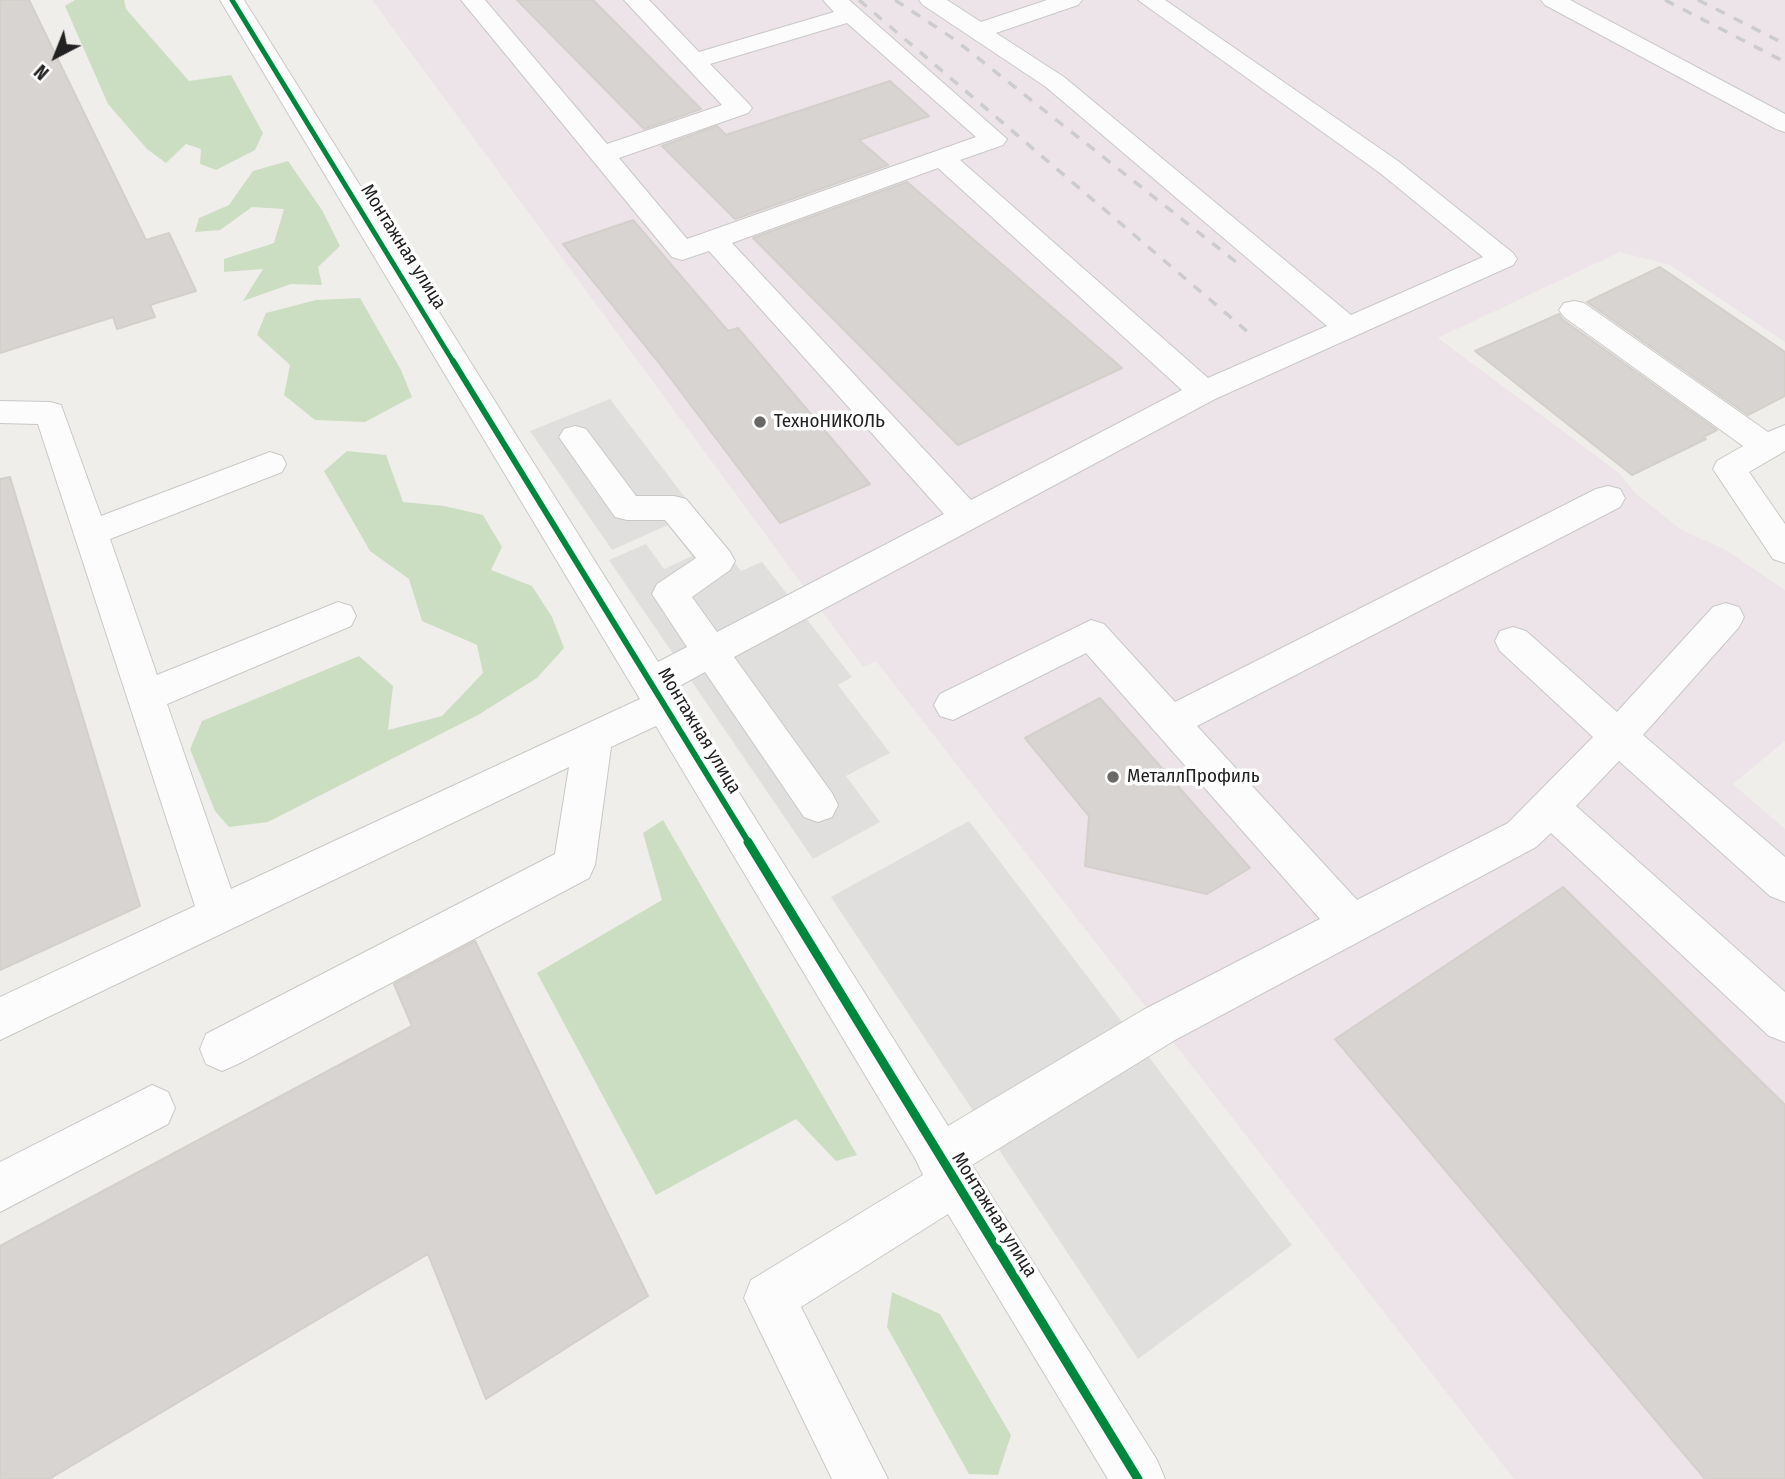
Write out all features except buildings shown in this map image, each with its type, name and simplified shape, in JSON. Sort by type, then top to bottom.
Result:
[{"type":"street","name":"Монтажная улица","points":[[232,0],[1138,1479]]},
{"type":"street","points":[[473,0],[682,251],[994,139],[843,7],[694,61]]},
{"type":"street","points":[[602,155],[739,108],[636,0]]},
{"type":"street","points":[[931,0],[1055,82],[1348,328]]},
{"type":"street","points":[[978,31],[1070,0]]},
{"type":"street","points":[[0,1019],[593,738],[658,694],[712,652],[1204,392],[1503,258],[1389,167],[1150,0]]},
{"type":"street","points":[[1553,0],[1785,124]]},
{"type":"street","points":[[942,157],[1204,392]]},
{"type":"street","points":[[714,240],[968,518]]},
{"type":"street","points":[[1574,310],[1776,441],[1730,469],[1785,550]]},
{"type":"street","points":[[0,412],[50,413],[219,915]]},
{"type":"street","points":[[575,437],[627,508],[674,508],[718,561],[670,594],[818,805]]},
{"type":"street","points":[[91,533],[270,464]]},
{"type":"street","points":[[1170,722],[1608,498]]},
{"type":"street","points":[[146,696],[338,616]]},
{"type":"street","points":[[861,1479],[769,1298],[947,1170],[1159,1025],[1522,835],[1618,737],[1726,617]]},
{"type":"street","points":[[953,705],[1091,634],[1352,924]]},
{"type":"street","points":[[1513,641],[1785,883]]},
{"type":"street","points":[[222,1049],[574,864],[593,738]]},
{"type":"street","points":[[1549,806],[1785,1021]]},
{"type":"street","points":[[0,1188],[152,1108]]},
{"type":"shaded area","points":[[372,0],[1785,0],[1785,342],[1670,265],[1620,252],[1438,338],[1619,473],[1635,493],[1683,531],[1726,550],[1785,590],[1785,741],[1733,784],[1785,829],[1785,1479],[1514,1479],[876,661],[863,667]]},
{"type":"shaded area","points":[[610,399],[741,571],[762,562],[852,677],[838,685],[890,753],[846,776],[880,822],[813,859],[609,560],[646,544],[664,569],[692,556],[668,525],[612,550],[530,431]]},
{"type":"shaded area","points":[[969,821],[1292,1245],[1138,1359],[831,897]]},
{"type":"green space","points":[[75,0],[124,0],[126,9],[189,81],[231,75],[263,133],[255,150],[216,170],[200,164],[201,149],[186,144],[166,163],[147,149],[108,104],[65,6]]},
{"type":"green space","points":[[288,161],[322,210],[340,246],[318,267],[322,285],[291,284],[243,301],[263,269],[224,272],[224,259],[274,243],[284,209],[252,207],[220,230],[195,232],[199,218],[229,205],[253,171]]},
{"type":"green space","points":[[360,298],[401,370],[412,397],[365,422],[315,420],[284,395],[290,365],[257,335],[266,313],[316,300]]},
{"type":"green space","points":[[347,451],[386,455],[403,502],[444,506],[483,515],[502,547],[491,570],[532,586],[552,617],[564,648],[537,678],[478,715],[268,822],[229,827],[215,811],[190,749],[202,721],[359,656],[393,686],[388,730],[442,716],[483,673],[477,645],[422,621],[409,579],[370,551],[324,471]]},
{"type":"green space","points":[[663,820],[857,1155],[836,1161],[796,1119],[656,1195],[537,973],[662,900],[643,833]]},
{"type":"green space","points":[[892,1292],[940,1314],[1011,1435],[998,1475],[969,1474],[887,1327]]},
{"type":"railway","points":[[859,0],[1249,333]]},
{"type":"railway","points":[[895,0],[954,39],[1236,262]]},
{"type":"railway","points":[[1665,0],[1785,62]]},
{"type":"railway","points":[[1698,0],[1785,44]]},
{"type":"cycle path","points":[[232,0],[1138,1479]]},
{"type":"place","name":"ТехноНИКОЛЬ","points":[[760,422]]},
{"type":"place","name":"МеталлПрофиль","points":[[1113,777]]}]
